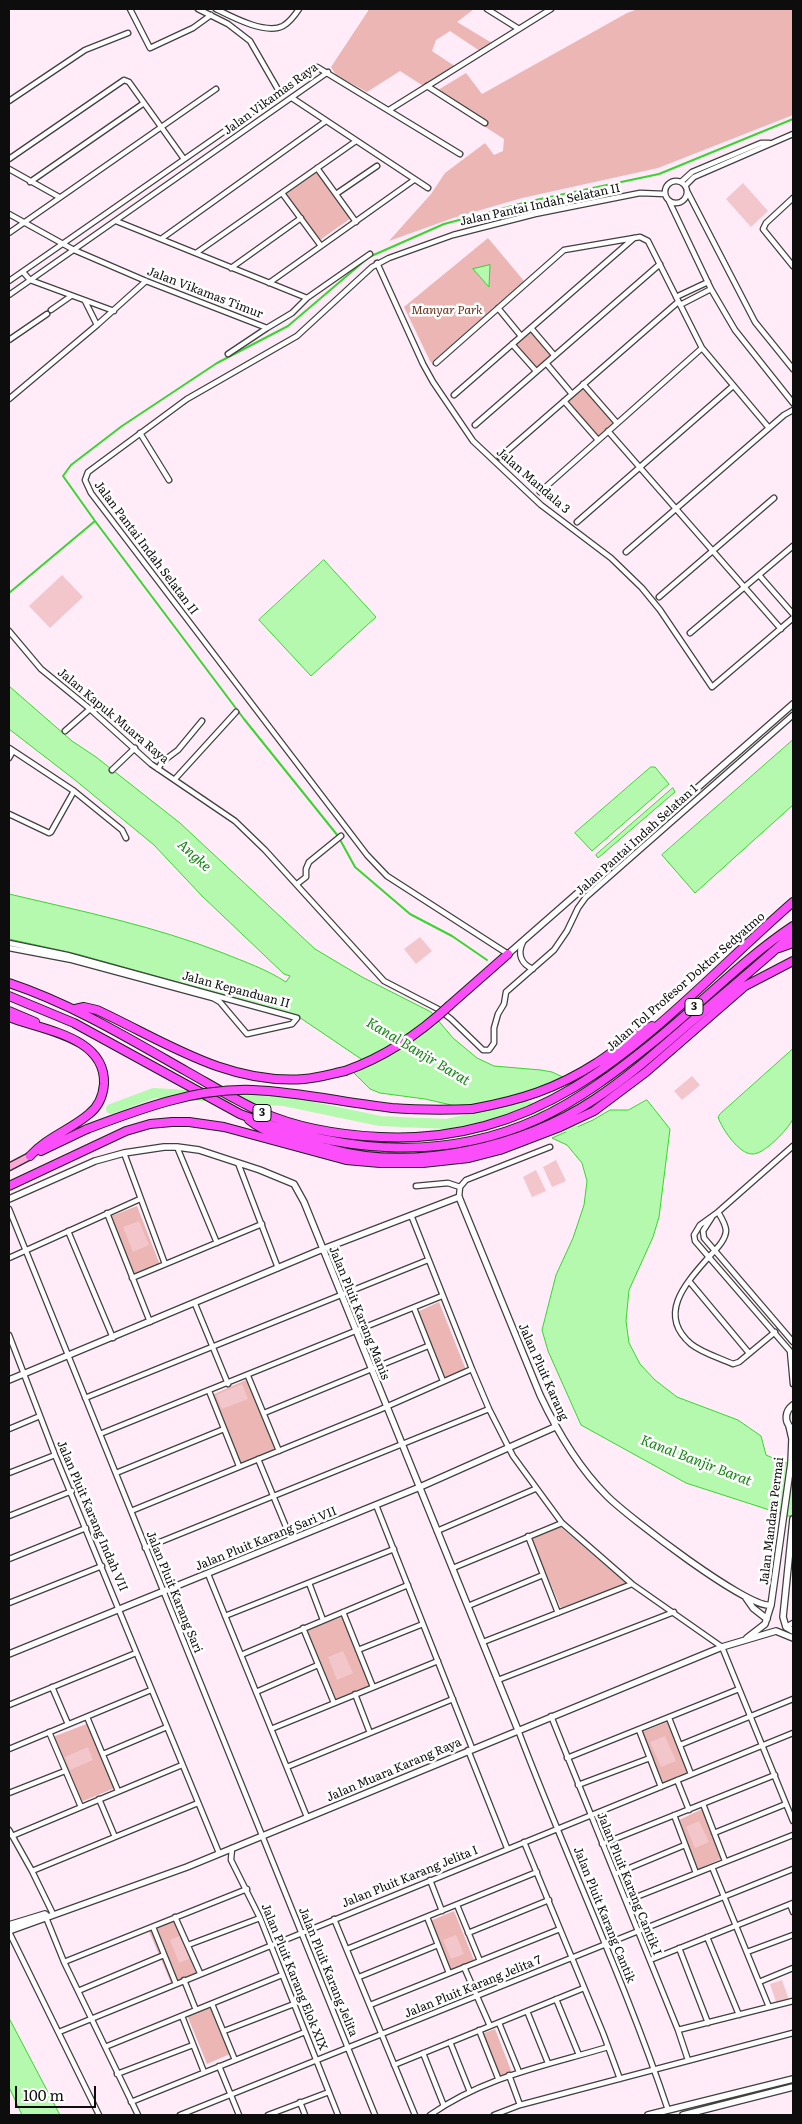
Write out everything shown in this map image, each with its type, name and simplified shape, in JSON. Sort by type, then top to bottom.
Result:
[{"type":"highway","name":"Jalan Tol Profesor Doktor Sedyatmo","points":[[9,983],[75,1009],[262,1112],[284,1120],[336,1132],[381,1137],[421,1137],[497,1123],[555,1099],[604,1069],[659,1023],[793,902]]},
{"type":"highway","name":"Jalan Tol Profesor Doktor Sedyatmo","points":[[244,1116],[289,1131],[342,1143],[403,1147],[438,1146],[478,1139],[537,1119],[593,1088],[652,1044],[720,984],[793,926]]},
{"type":"highway","name":"Jalan Tol Profesor Doktor Sedyatmo","points":[[9,996],[74,1023],[244,1116],[258,1127],[291,1139],[343,1153],[370,1157],[441,1156],[475,1149],[532,1130],[569,1114],[594,1100],[629,1075],[793,934]]},
{"type":"highway","name":"Jalan Tol Profesor Doktor Sedyatmo","points":[[775,950],[793,943]]},
{"type":"highway","points":[[75,1009],[84,1007],[97,1010],[184,1054],[248,1076],[303,1079],[345,1071],[393,1050],[450,1006],[506,953]]},
{"type":"highway","points":[[9,1186],[126,1131],[150,1124],[172,1122],[189,1122],[224,1127],[346,1160],[380,1164],[423,1163],[469,1158],[500,1150],[543,1134],[594,1111],[614,1098],[745,986],[793,961]]},
{"type":"highway","points":[[9,1011],[78,1042],[93,1053],[102,1070],[104,1089],[98,1105],[91,1113],[41,1146],[30,1156]]},
{"type":"highway","points":[[9,1017],[40,1026]]},
{"type":"highway","points":[[30,1156],[87,1129],[136,1111],[178,1099],[210,1093],[251,1090],[316,1096],[392,1108],[440,1111],[472,1109],[510,1102],[555,1087],[599,1061],[641,1032],[659,1023]]},
{"type":"main road","points":[[9,1167],[30,1156]]},
{"type":"street","points":[[130,9],[150,48],[193,28],[211,15]]},
{"type":"street","points":[[198,9],[228,24],[250,41],[280,93]]},
{"type":"street","points":[[216,9],[249,25],[279,27],[288,23],[299,9]]},
{"type":"street","points":[[487,9],[519,29]]},
{"type":"street","points":[[539,9],[544,13]]},
{"type":"street","points":[[389,110],[551,9]]},
{"type":"street","points":[[9,102],[85,50],[128,33]]},
{"type":"street","name":"Jalan Vikamas Raya","points":[[9,282],[318,67],[327,72],[116,221],[29,279],[9,295]]},
{"type":"street","points":[[327,72],[460,154]]},
{"type":"street","points":[[9,159],[126,80],[184,159]]},
{"type":"street","points":[[427,86],[485,123]]},
{"type":"street","points":[[9,233],[216,89]]},
{"type":"street","points":[[292,98],[428,188]]},
{"type":"street","points":[[30,182],[144,103]]},
{"type":"street","points":[[161,239],[326,121]]},
{"type":"street","points":[[683,184],[692,172],[758,144],[770,143],[793,134]]},
{"type":"street","points":[[196,253],[356,141]]},
{"type":"street","points":[[336,194],[377,166]]},
{"type":"street","points":[[317,168],[356,222]]},
{"type":"street","points":[[9,169],[59,197]]},
{"type":"street","points":[[269,283],[414,180]]},
{"type":"street","points":[[793,369],[751,315],[683,184],[675,182],[670,184],[665,194],[711,289],[740,336],[793,402]]},
{"type":"street","points":[[669,201],[674,203],[683,201],[687,191]]},
{"type":"street","points":[[282,193],[321,246]]},
{"type":"street","name":"Jalan Pantai Indah Selatan II","points":[[506,953],[387,876],[367,855],[91,493],[85,482],[88,472],[187,399],[297,336],[377,263],[453,235],[526,216],[640,193],[665,194]]},
{"type":"street","points":[[793,198],[766,223],[763,231],[793,266]]},
{"type":"street","name":"Jalan Vikamas Timur","points":[[9,214],[73,249],[267,328],[292,313],[307,298],[370,254]]},
{"type":"street","points":[[231,268],[300,218]]},
{"type":"street","points":[[116,221],[307,298]]},
{"type":"street","points":[[436,364],[566,249],[640,237],[648,241],[702,348],[769,428]]},
{"type":"street","points":[[454,395],[634,238]]},
{"type":"street","name":"Jalan Mandala 3","points":[[377,263],[423,364],[473,441],[541,506],[611,558],[642,588],[712,687],[781,628]]},
{"type":"street","points":[[475,425],[660,264]]},
{"type":"street","points":[[24,273],[29,279],[114,311]]},
{"type":"street","points":[[9,398],[114,311],[146,280]]},
{"type":"street","points":[[500,457],[678,301],[708,282]]},
{"type":"street","points":[[678,301],[711,289]]},
{"type":"street","points":[[9,340],[71,296]]},
{"type":"street","points":[[85,301],[97,325]]},
{"type":"street","points":[[498,308],[520,336]]},
{"type":"street","points":[[228,354],[267,328]]},
{"type":"street","points":[[531,328],[554,355]]},
{"type":"street","points":[[512,344],[536,371]]},
{"type":"street","points":[[540,492],[702,348]]},
{"type":"street","points":[[546,363],[572,394]]},
{"type":"street","points":[[583,384],[617,423]]},
{"type":"street","points":[[577,522],[733,386]]},
{"type":"street","points":[[564,401],[598,440]]},
{"type":"street","points":[[626,552],[769,428],[793,410]]},
{"type":"street","points":[[608,432],[781,628],[793,616],[759,575]]},
{"type":"street","points":[[140,434],[168,480]]},
{"type":"street","points":[[659,597],[774,498]]},
{"type":"street","points":[[690,632],[793,546]]},
{"type":"street","name":"Jalan Kapuk Muara Raya","points":[[9,631],[41,669],[158,769],[235,821],[297,884],[381,977]]},
{"type":"street","name":"Jalan Pantai Indah Selatan 1","points":[[506,953],[523,942],[793,704]]},
{"type":"street","points":[[65,731],[90,709]]},
{"type":"street","points":[[175,779],[236,712]]},
{"type":"street","name":"Jalan Pantai Indah Selatan 1","points":[[381,977],[388,984],[438,1009],[452,1019],[479,1047],[483,1050],[489,1050],[494,1044],[494,1028],[504,1004],[506,992],[556,947],[581,903],[593,890],[793,715]]},
{"type":"street","points":[[158,769],[162,762],[178,750],[202,721]]},
{"type":"street","points":[[112,770],[135,748]]},
{"type":"street","points":[[9,758],[11,749],[74,791],[122,830],[126,838]]},
{"type":"street","points":[[9,814],[49,833],[54,829],[61,812],[74,791]]},
{"type":"street","points":[[297,884],[306,877],[306,869],[309,862],[339,837]]},
{"type":"street","name":"Jalan Kepanduan II","points":[[9,942],[94,962],[297,1018],[292,1024],[247,1034],[220,1002],[213,998],[72,960],[9,948]]},
{"type":"street","points":[[523,942],[520,950],[521,958],[526,965],[533,969]]},
{"type":"street","points":[[793,1146],[718,1212],[700,1225],[694,1234],[696,1241],[709,1257],[792,1350],[793,1382]]},
{"type":"street","points":[[177,1147],[217,1243]]},
{"type":"street","name":"Jalan Pluit Karang Manis","points":[[9,1199],[81,1166],[124,1153],[177,1147],[199,1150],[260,1170],[294,1184],[301,1195],[518,1730]]},
{"type":"street","points":[[9,1380],[278,1268],[459,1197],[460,1187],[466,1180],[550,1147]]},
{"type":"street","points":[[124,1153],[165,1264]]},
{"type":"street","points":[[238,1164],[278,1268]]},
{"type":"street","points":[[416,1186],[448,1183],[460,1187]]},
{"type":"street","name":"Jalan Pluit Karang","points":[[459,1197],[517,1342],[555,1427],[589,1474],[608,1496],[695,1564],[745,1597],[767,1606],[771,1605]]},
{"type":"street","points":[[9,1258],[140,1199]]},
{"type":"street","name":"Jalan Pluit Karang Sari","points":[[9,1208],[132,1511],[162,1592],[262,1836]]},
{"type":"street","points":[[718,1212],[726,1229],[716,1250],[688,1282],[678,1299],[675,1311],[678,1327],[690,1343],[733,1364],[739,1362],[775,1332]]},
{"type":"street","points":[[107,1213],[150,1322]]},
{"type":"street","points":[[411,1215],[472,1369],[508,1448],[535,1489],[562,1522],[632,1584],[722,1647],[793,1821]]},
{"type":"street","points":[[712,1217],[704,1227],[703,1234],[793,1342]]},
{"type":"street","points":[[132,1278],[262,1224]]},
{"type":"street","points":[[68,1231],[113,1338]]},
{"type":"street","points":[[85,1398],[428,1260]]},
{"type":"street","points":[[688,1282],[749,1353]]},
{"type":"street","points":[[100,1434],[248,1376],[442,1296]]},
{"type":"street","points":[[195,1304],[228,1384]]},
{"type":"street","points":[[414,1308],[442,1381]]},
{"type":"street","name":"Jalan Pluit Karang Indah VII","points":[[9,1335],[55,1455],[72,1491],[120,1610],[9,1654]]},
{"type":"street","points":[[264,1413],[428,1346]]},
{"type":"street","points":[[132,1511],[472,1369]]},
{"type":"street","points":[[248,1376],[279,1451]]},
{"type":"street","points":[[209,1391],[239,1466]]},
{"type":"street","name":"Jalan Mandara Permai","points":[[768,1619],[791,1463],[792,1439],[791,1428],[786,1420],[787,1411],[793,1404]]},
{"type":"street","points":[[145,1548],[489,1409]]},
{"type":"street","points":[[9,1429],[40,1416]]},
{"type":"street","name":"Jalan Pluit Karang Sari VII","points":[[120,1610],[420,1488],[555,1427]]},
{"type":"street","points":[[116,1473],[224,1429]]},
{"type":"street","points":[[9,1473],[55,1455]]},
{"type":"street","points":[[258,1459],[291,1539]]},
{"type":"street","points":[[437,1531],[535,1489]]},
{"type":"street","points":[[9,1516],[72,1491]]},
{"type":"street","points":[[376,1505],[453,1699],[507,1848]]},
{"type":"street","name":"Jalan Mandara Permai","points":[[786,1627],[783,1617],[790,1570],[793,1519]]},
{"type":"street","points":[[453,1568],[562,1522]]},
{"type":"street","points":[[9,1559],[86,1528]]},
{"type":"street","points":[[528,1536],[558,1613]]},
{"type":"street","points":[[225,1616],[394,1549]]},
{"type":"street","points":[[9,1603],[102,1566]]},
{"type":"street","points":[[208,1574],[307,1817]]},
{"type":"street","points":[[468,1606],[543,1575]]},
{"type":"street","points":[[309,1583],[323,1620]]},
{"type":"street","points":[[483,1642],[632,1584]]},
{"type":"street","points":[[241,1655],[408,1585]]},
{"type":"street","name":"Jalan Pluit Karang","points":[[745,1597],[753,1608],[768,1619]]},
{"type":"street","points":[[120,1610],[219,1853]]},
{"type":"street","points":[[343,1612],[373,1687]]},
{"type":"street","points":[[498,1680],[674,1612]]},
{"type":"street","name":"Jalan Muara Karang Raya","points":[[9,1932],[48,1916],[187,1867],[470,1749],[747,1638],[768,1619]]},
{"type":"street","points":[[786,1627],[793,1623]]},
{"type":"street","points":[[358,1650],[423,1624]]},
{"type":"street","points":[[786,1627],[793,1631]]},
{"type":"street","points":[[303,1628],[334,1703]]},
{"type":"street","name":"Jalan Muara Karang Raya","points":[[747,1638],[752,1639],[776,1632],[793,1638]]},
{"type":"street","points":[[9,1704],[136,1653]]},
{"type":"street","points":[[271,1728],[438,1661]]},
{"type":"street","points":[[256,1692],[318,1665]]},
{"type":"street","points":[[52,1687],[68,1724]]},
{"type":"street","points":[[9,1749],[152,1690]]},
{"type":"street","points":[[567,1758],[739,1690]]},
{"type":"street","points":[[355,1694],[370,1733]]},
{"type":"street","points":[[286,1767],[453,1699]]},
{"type":"street","points":[[680,1745],[793,1699]]},
{"type":"street","name":"Jalan Pluit Karang Cantik I","points":[[551,1716],[678,2030],[688,2060]]},
{"type":"street","points":[[87,1717],[118,1791]]},
{"type":"street","points":[[669,1718],[692,1774]]},
{"type":"street","points":[[103,1754],[167,1728]]},
{"type":"street","name":"Jalan Pluit Karang Cantik","points":[[518,1730],[606,1944],[668,2110]]},
{"type":"street","points":[[639,1730],[661,1786]]},
{"type":"street","points":[[49,1732],[81,1806]]},
{"type":"street","name":"Jalan Pluit Karang Jelita I","points":[[59,2032],[793,1733]]},
{"type":"street","points":[[578,1785],[650,1758]]},
{"type":"street","points":[[12,1836],[182,1765]]},
{"type":"street","points":[[9,1793],[66,1771]]},
{"type":"street","points":[[602,1844],[775,1775]]},
{"type":"street","points":[[678,1780],[689,1810]]},
{"type":"street","points":[[99,1799],[115,1837]]},
{"type":"street","points":[[32,1872],[198,1804]]},
{"type":"street","points":[[703,1804],[725,1861]]},
{"type":"street","points":[[714,1833],[786,1804]]},
{"type":"street","points":[[674,1816],[696,1874]]},
{"type":"street","points":[[9,1830],[32,1872],[64,1962],[138,2115]]},
{"type":"street","points":[[626,1901],[793,1835]]},
{"type":"street","name":"Jalan Pluit Karang Jelita","points":[[262,1836],[376,2115]]},
{"type":"street","points":[[524,1842],[620,2078]]},
{"type":"street","points":[[615,1874],[685,1845]]},
{"type":"street","name":"Jalan Pluit Karang Elok XIX","points":[[232,1848],[231,1860],[260,1918],[338,2115]]},
{"type":"street","points":[[712,1867],[769,2007]]},
{"type":"street","name":"Jalan Pluit Karang Jelita 7","points":[[180,2115],[382,2036],[793,1869]]},
{"type":"street","points":[[347,1949],[537,1872]]},
{"type":"street","points":[[430,1880],[442,1911]]},
{"type":"street","points":[[64,1962],[247,1889]]},
{"type":"street","points":[[468,1933],[548,1900]]},
{"type":"street","points":[[457,1904],[480,1961]]},
{"type":"street","points":[[650,1960],[792,1904],[793,1912]]},
{"type":"street","name":"Jalan Muara Karang Raya","points":[[9,1925],[48,1916]]},
{"type":"street","points":[[427,1917],[449,1973]]},
{"type":"street","points":[[176,1918],[200,1973]]},
{"type":"street","points":[[188,1945],[260,1918]]},
{"type":"street","points":[[334,1919],[415,2115]]},
{"type":"street","points":[[153,1926],[176,1984]]},
{"type":"street","points":[[370,2006],[560,1929]]},
{"type":"street","points":[[9,1932],[99,2115]]},
{"type":"street","points":[[747,1952],[793,1935]]},
{"type":"street","points":[[707,1937],[738,2015]]},
{"type":"street","points":[[359,1977],[438,1945]]},
{"type":"street","points":[[679,1948],[708,2023]]},
{"type":"street","points":[[78,1991],[164,1955]]},
{"type":"street","points":[[464,1967],[490,2026]]},
{"type":"street","points":[[759,1982],[793,1968]]},
{"type":"street","points":[[105,2047],[282,1975]]},
{"type":"street","points":[[184,1980],[196,2010]]},
{"type":"street","points":[[394,2065],[584,1988]]},
{"type":"street","points":[[556,1999],[579,2055]]},
{"type":"street","points":[[678,2030],[793,2001]]},
{"type":"street","points":[[212,2004],[235,2060]]},
{"type":"street","points":[[224,2031],[294,2004]]},
{"type":"street","points":[[527,2011],[548,2063]]},
{"type":"street","points":[[182,2016],[204,2072]]},
{"type":"street","points":[[499,2023],[519,2072]]},
{"type":"street","points":[[479,2030],[498,2078]]},
{"type":"street","points":[[131,2102],[305,2032]]},
{"type":"street","points":[[494,2115],[520,2105],[793,2033]]},
{"type":"street","points":[[450,2042],[470,2092]]},
{"type":"street","points":[[117,2074],[193,2045]]},
{"type":"street","points":[[430,2115],[498,2078],[608,2047]]},
{"type":"street","points":[[422,2053],[444,2106]]},
{"type":"street","points":[[220,2066],[239,2115]]},
{"type":"street","points":[[509,2075],[520,2105]]},
{"type":"street","points":[[648,2115],[793,2079]]},
{"type":"street","points":[[682,2115],[793,2087]]},
{"type":"street","points":[[743,2091],[745,2099]]},
{"type":"street","points":[[271,2115],[329,2092]]},
{"type":"street","points":[[300,2102],[305,2115]]},
{"type":"green space","points":[[368,9],[474,9],[457,22],[492,43],[480,51],[450,31],[436,40],[432,51],[456,67],[425,87],[400,71],[367,92],[336,75],[331,67]]},
{"type":"green space","points":[[638,9],[793,9],[793,115],[658,168],[522,198],[453,218],[389,241],[431,194],[445,173],[485,143],[494,155],[503,151],[504,139],[433,93],[466,73],[482,94],[627,13]]},
{"type":"green space","points":[[316,170],[351,218],[320,240],[285,192]]},
{"type":"green space","name":"Manyar Park","points":[[488,238],[524,281],[431,363],[404,307]]},
{"type":"green space","points":[[530,331],[553,355],[536,370],[514,344]]},
{"type":"green space","points":[[583,384],[617,423],[598,440],[564,401]]},
{"type":"green space","points":[[137,1206],[160,1265],[132,1276],[109,1217]]},
{"type":"green space","points":[[439,1302],[466,1370],[443,1381],[415,1313]]},
{"type":"green space","points":[[248,1379],[275,1450],[240,1464],[212,1395]]},
{"type":"green space","points":[[558,1525],[626,1583],[561,1608],[530,1537]]},
{"type":"green space","points":[[342,1617],[370,1686],[336,1699],[307,1630]]},
{"type":"green space","points":[[667,1722],[688,1772],[663,1783],[642,1732]]},
{"type":"green space","points":[[89,1723],[115,1788],[76,1804],[50,1738]]},
{"type":"green space","points":[[702,1809],[723,1858],[698,1869],[677,1821]]},
{"type":"green space","points":[[454,1911],[474,1960],[450,1970],[430,1921]]},
{"type":"green space","points":[[174,1921],[196,1973],[171,1983],[149,1931]]},
{"type":"green space","points":[[212,2005],[230,2054],[207,2064],[187,2015]]},
{"type":"green space","points":[[495,2029],[512,2073],[496,2079],[479,2035]]},
{"type":"shaded area","points":[[743,183],[768,211],[751,227],[726,199]]},
{"type":"shaded area","points":[[62,575],[83,597],[50,628],[29,606]]},
{"type":"shaded area","points":[[420,937],[432,951],[416,964],[404,949]]},
{"type":"shaded area","points":[[692,1076],[700,1085],[682,1100],[674,1091]]},
{"type":"shaded area","points":[[556,1160],[566,1181],[552,1187],[543,1167]]},
{"type":"shaded area","points":[[536,1170],[546,1191],[532,1197],[523,1177]]},
{"type":"shaded area","points":[[139,1221],[149,1245],[133,1252],[123,1227]]},
{"type":"shaded area","points":[[242,1384],[248,1399],[222,1409],[216,1395]]},
{"type":"shaded area","points":[[343,1651],[353,1673],[337,1680],[328,1657]]},
{"type":"shaded area","points":[[665,1736],[676,1761],[661,1767],[650,1742]]},
{"type":"shaded area","points":[[88,1747],[93,1760],[70,1770],[65,1757]]},
{"type":"shaded area","points":[[699,1821],[709,1842],[695,1848],[686,1827]]},
{"type":"shaded area","points":[[182,1935],[191,1958],[179,1963],[170,1940]]},
{"type":"shaded area","points":[[456,1935],[464,1954],[451,1959],[443,1940]]},
{"type":"shaded area","points":[[782,1980],[789,2000],[777,2005],[770,1984]]},
{"type":"water","points":[[490,265],[489,287],[473,269]]},
{"type":"water","points":[[324,560],[376,617],[311,676],[259,620]]},
{"type":"water","name":"Angke","points":[[9,686],[72,741],[96,757],[180,823],[315,949],[362,977],[431,1012],[453,1038],[477,1058],[494,1066],[541,1070],[552,1072],[565,1078],[508,1101],[460,1107],[425,1099],[380,1093],[370,1089],[353,1072],[370,1065],[296,1015],[77,954],[9,939],[9,894],[117,920],[197,943],[271,973],[286,982],[290,976],[284,974],[202,896],[154,845],[9,729]]},
{"type":"water","points":[[793,740],[793,805],[695,893],[662,855]]},
{"type":"water","points":[[651,767],[655,767],[669,784],[592,851],[575,833]]},
{"type":"water","points":[[673,788],[675,792],[598,858],[596,855]]},
{"type":"water","points":[[793,1049],[793,1119],[781,1135],[769,1146],[757,1153],[747,1153],[732,1140],[718,1117]]},
{"type":"water","points":[[647,1100],[670,1129],[659,1217],[653,1237],[629,1290],[626,1321],[629,1343],[640,1364],[655,1380],[677,1397],[738,1420],[761,1436],[766,1455],[782,1462],[793,1464],[793,1516],[686,1483],[581,1425],[548,1351],[542,1330],[556,1275],[573,1238],[584,1205],[587,1181],[582,1163],[567,1145],[552,1138],[593,1120],[610,1110],[628,1110]]},
{"type":"water","points":[[9,2018],[60,2115],[22,2115],[9,2087]]},
{"type":"waterway","points":[[9,593],[95,521],[63,476],[71,465],[122,426],[217,363],[288,326],[369,257],[444,224],[531,201],[659,174],[793,119]]},
{"type":"waterway","points":[[95,521],[244,719],[338,836],[355,867],[410,914],[452,936],[487,960]]},
{"type":"waterway","points":[[111,1109],[154,1093],[284,1101],[380,1121],[447,1124],[528,1106]]},
{"type":"waterway","name":"Kanal Banjir Barat","points":[[508,1096],[583,1135]]}]
